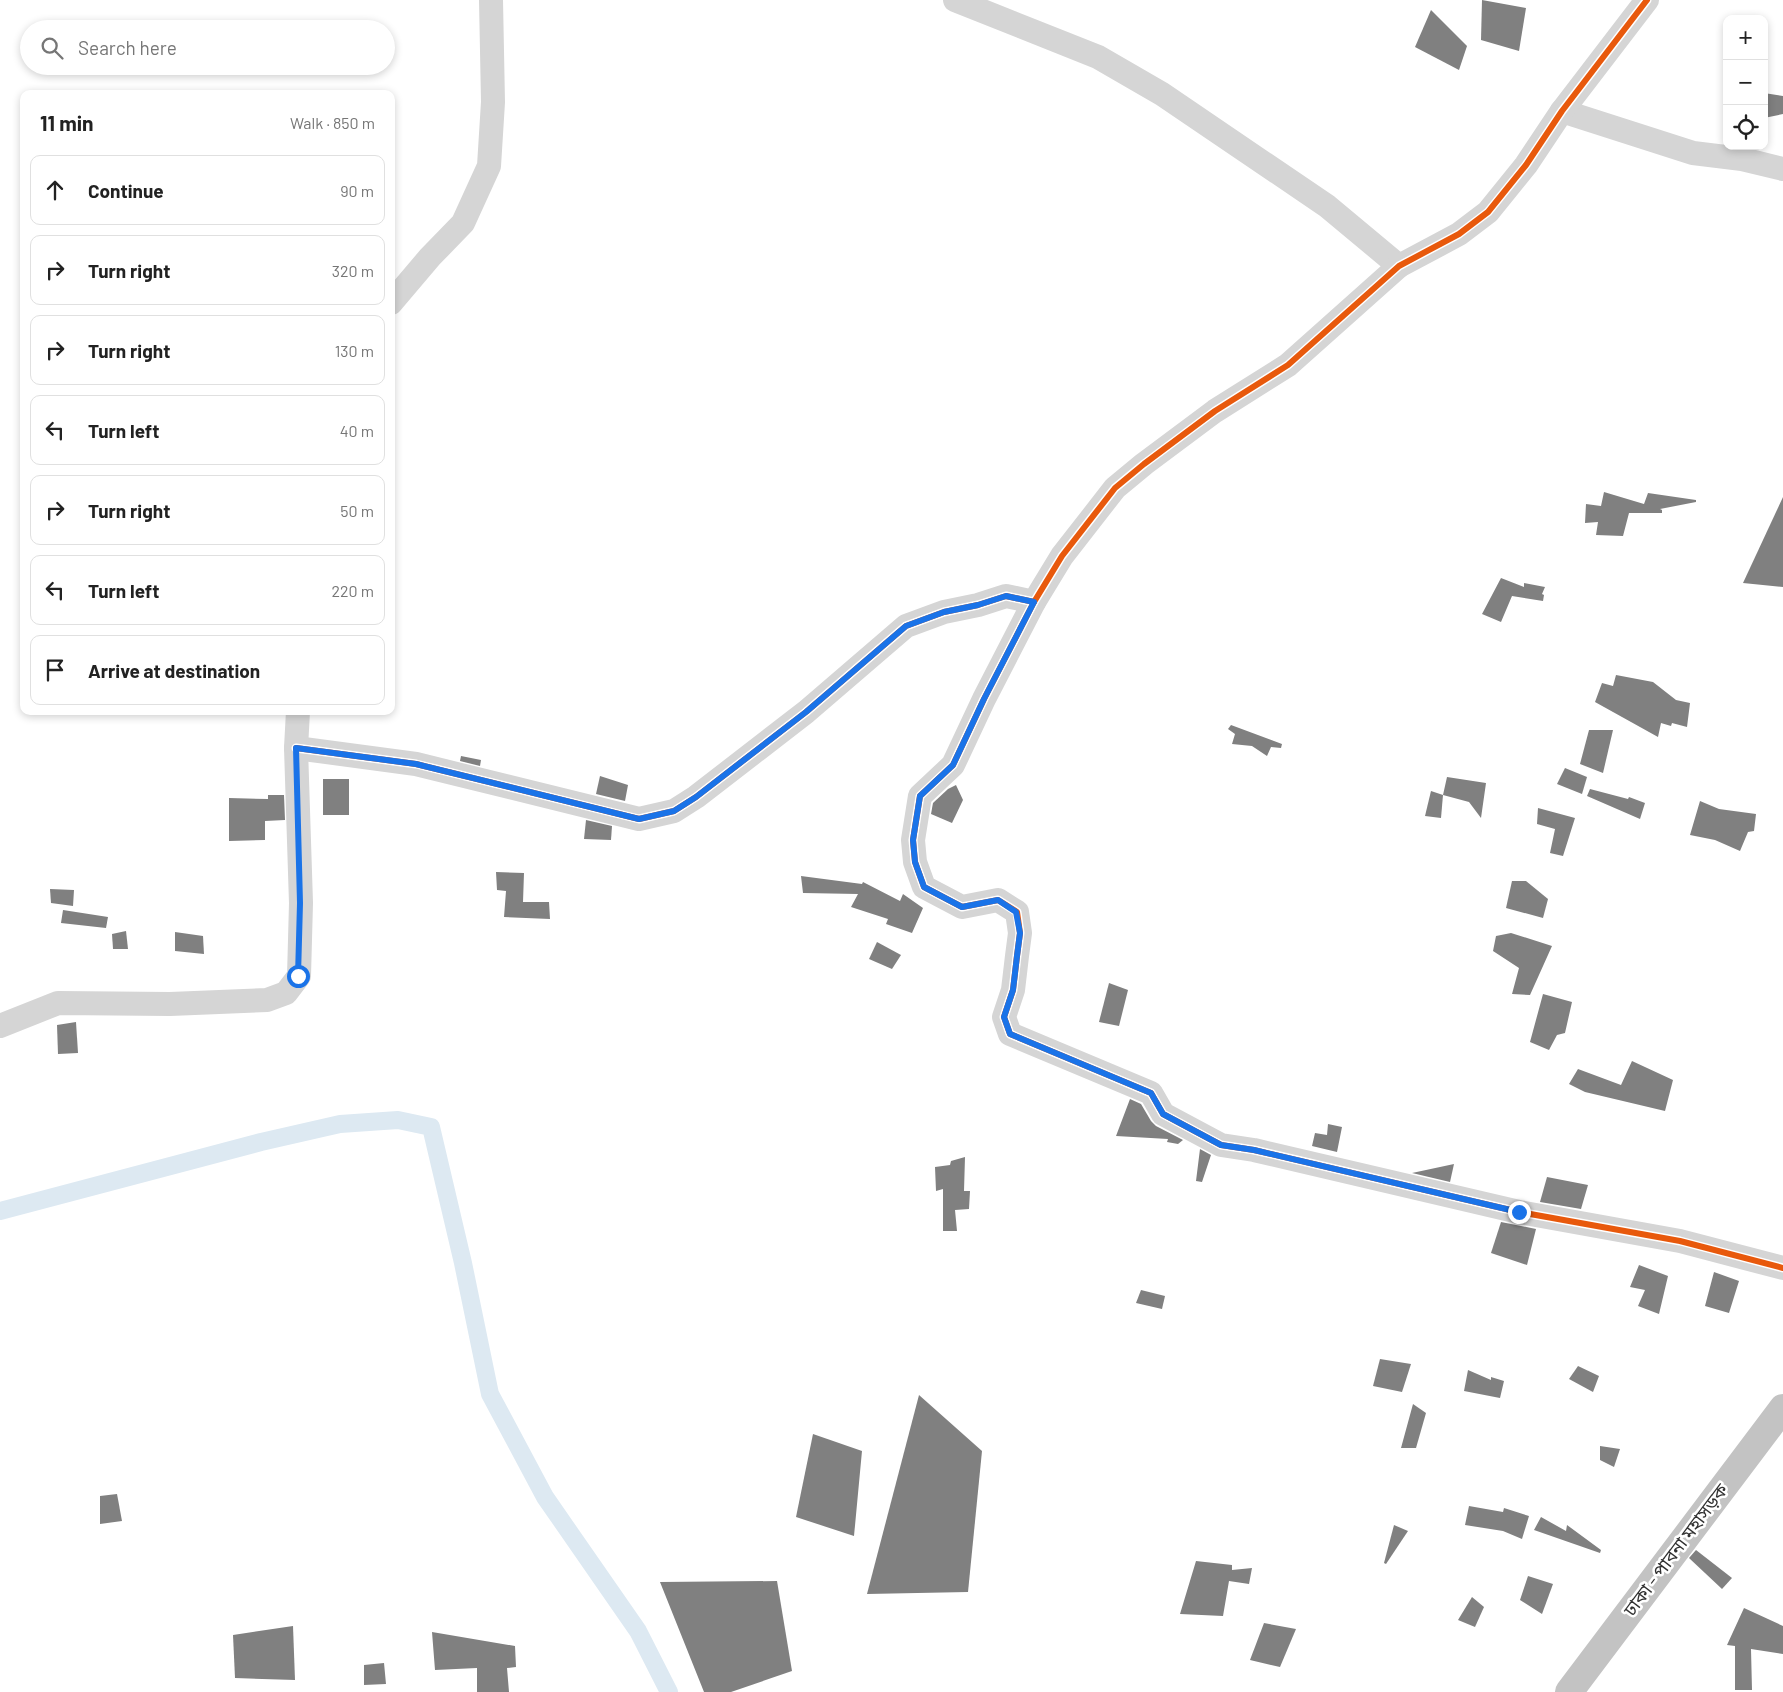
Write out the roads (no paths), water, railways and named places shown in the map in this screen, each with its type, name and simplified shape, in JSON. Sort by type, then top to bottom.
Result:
[{"type":"highway","name":"ঢাকা - পাবনা মহাসড়ক","points":[[1568,1692],[1783,1408]]},
{"type":"street","points":[[395,298],[430,257],[463,223],[489,166],[493,102],[490,0]]},
{"type":"street","points":[[955,0],[1098,57],[1162,94],[1327,206],[1399,266]]},
{"type":"street","points":[[1647,0],[1562,111],[1526,165],[1488,212],[1459,234],[1399,266],[1288,365],[1215,411],[1115,488],[1062,556],[1034,602],[984,699],[953,765],[920,796],[913,840],[915,862],[924,887],[962,907],[998,900],[1016,912],[1020,933],[1013,990],[1004,1017],[1010,1034],[1151,1093],[1163,1114],[1221,1145],[1254,1150],[1519,1212],[1680,1241],[1783,1268]]},
{"type":"street","points":[[1562,111],[1693,153],[1742,159],[1783,169]]},
{"type":"street","points":[[296,748],[416,764],[639,819],[674,811],[696,797],[806,712],[906,626],[944,612],[978,605],[1006,596],[1034,602]]},
{"type":"street","points":[[0,1026],[58,1003],[170,1004],[267,1000],[286,993],[298,976],[300,903],[296,748],[298,715]]},
{"type":"waterway","points":[[0,1211],[261,1142],[340,1124],[398,1120],[431,1127],[463,1263],[490,1394],[545,1497],[638,1631],[669,1692]]}]
